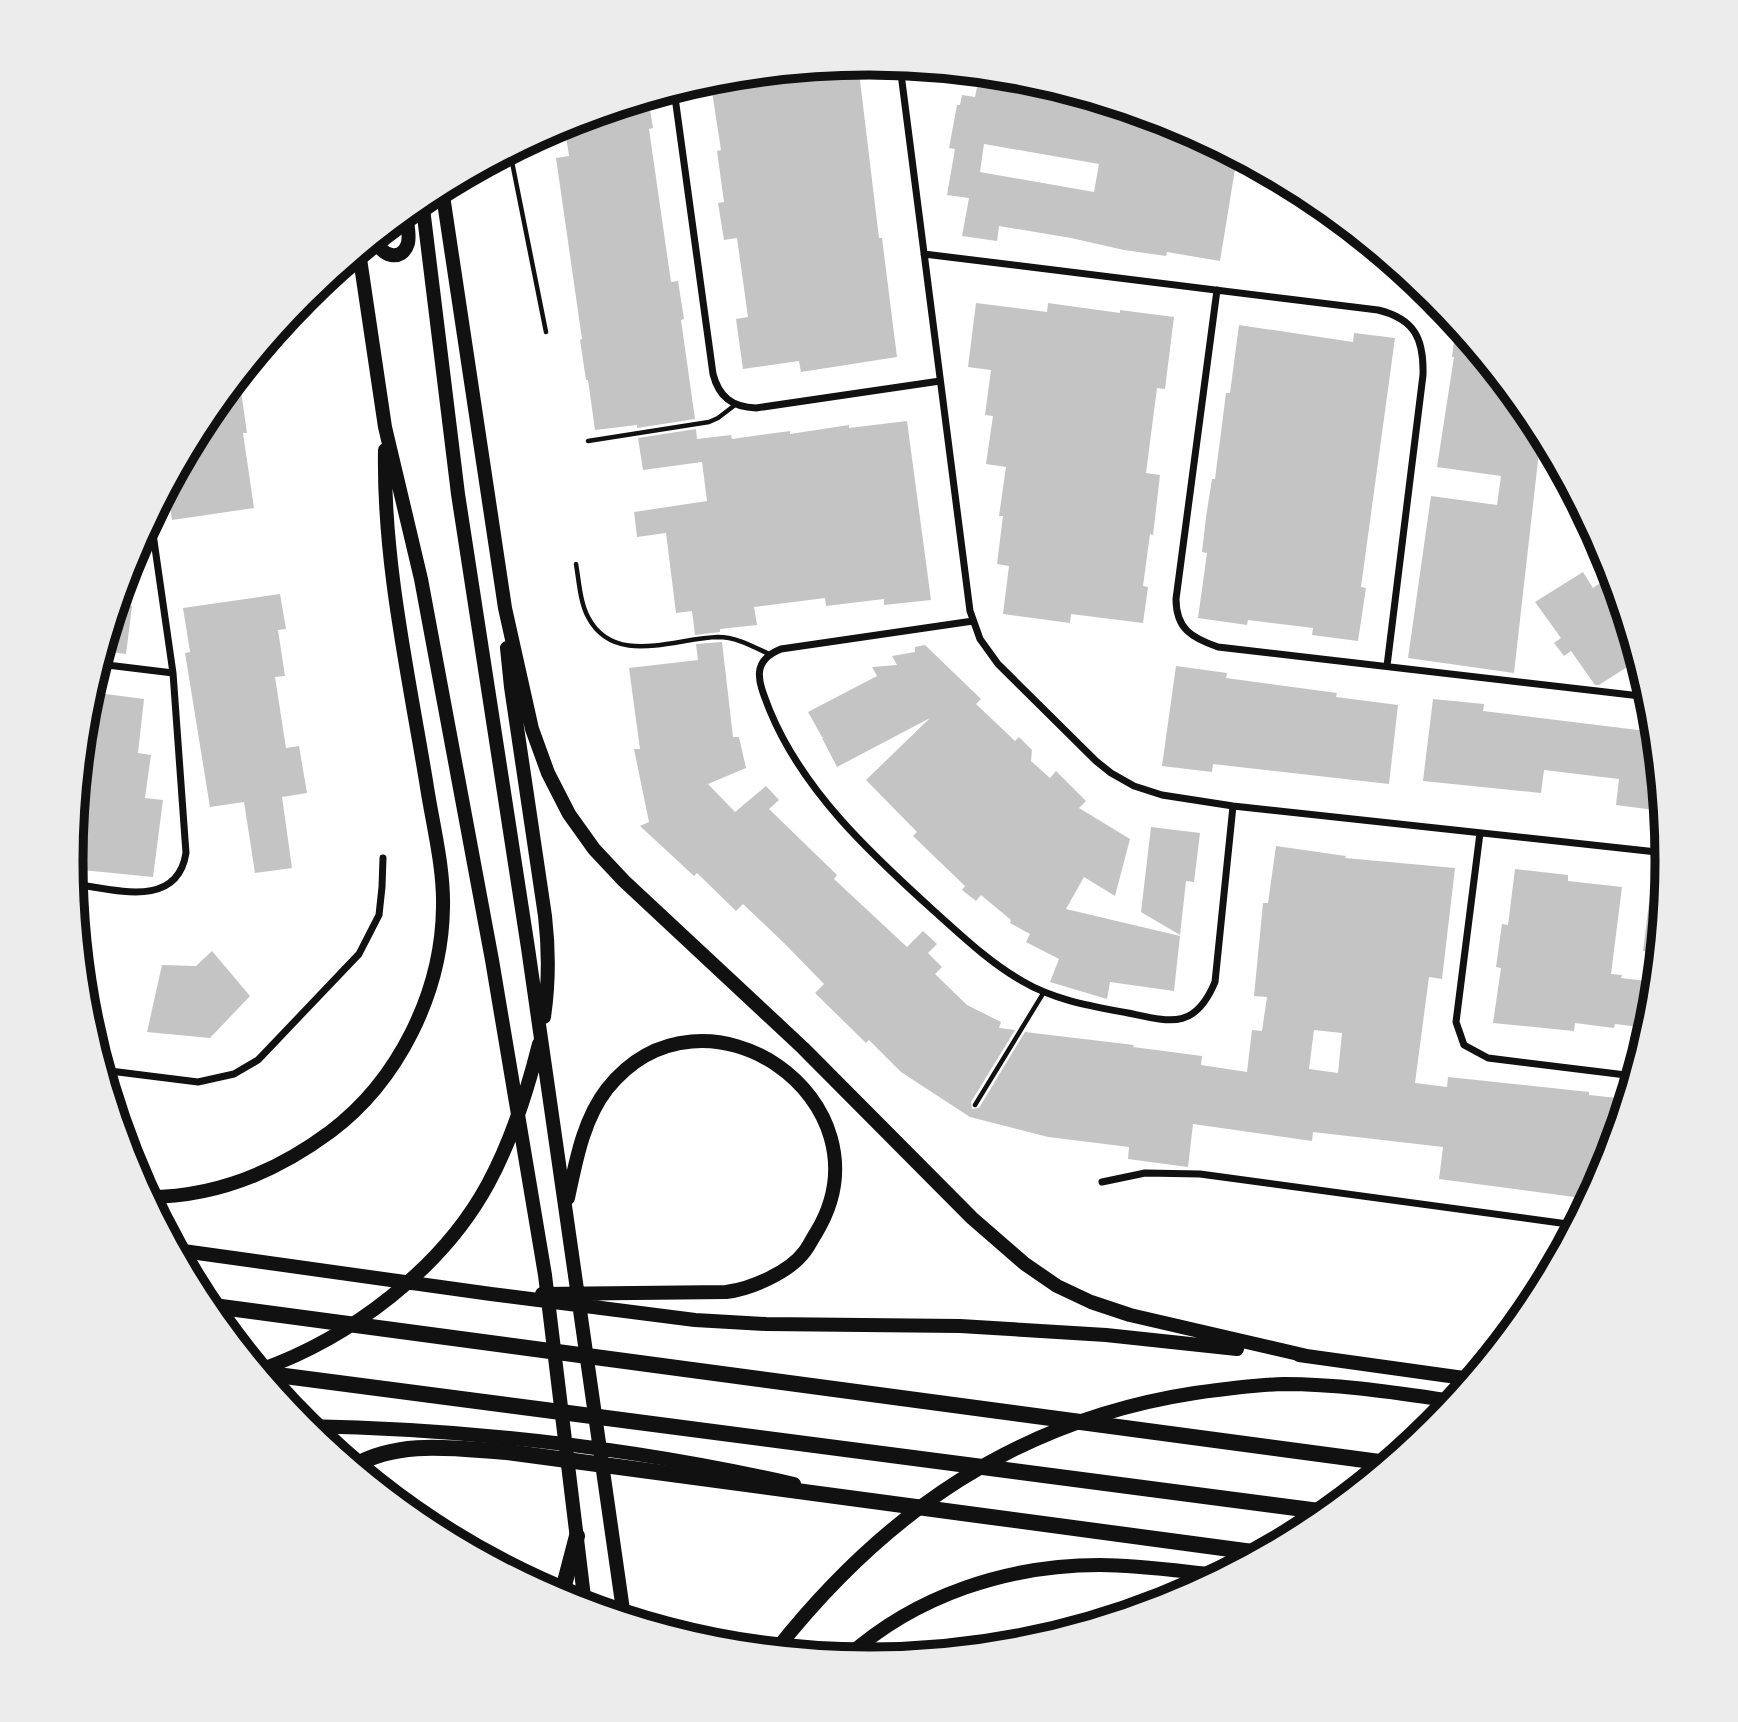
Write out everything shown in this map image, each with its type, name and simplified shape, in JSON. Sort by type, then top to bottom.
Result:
[{"type":"highway","points":[[222,1306],[1375,1461]]},
{"type":"highway","points":[[274,1374],[1310,1511]]},
{"type":"highway","points":[[364,1462],[386,1453],[414,1448],[484,1450],[565,1458],[873,1503],[1244,1551]]},
{"type":"highway","points":[[564,1585],[578,1536]]},
{"type":"main road","points":[[444,201],[505,608],[532,729],[548,773],[569,814],[594,849],[624,881],[803,1048],[999,1243],[1057,1286],[1091,1301],[1169,1325],[1307,1356]]},
{"type":"main road","points":[[424,214],[458,494],[528,948],[623,1607]]},
{"type":"main road","points":[[379,248],[384,253],[395,255],[404,251],[408,243],[407,226]]},
{"type":"main road","points":[[361,262],[385,427],[421,579],[492,960],[545,1275],[585,1593]]},
{"type":"main road","points":[[158,1196],[186,1195],[233,1184],[267,1171],[313,1145],[355,1110],[382,1079],[405,1045],[428,992],[441,936],[442,884],[390,551],[384,471],[385,427]]},
{"type":"main road","points":[[269,1368],[296,1356],[366,1315],[412,1279],[457,1231],[488,1184],[510,1139],[527,1092],[547,993],[548,943],[511,687],[505,608]]},
{"type":"main road","points":[[491,1294],[737,1291],[768,1279],[799,1258],[825,1218],[834,1178],[829,1133],[820,1111],[799,1081],[753,1051],[732,1043],[699,1040],[663,1048],[618,1077],[601,1097],[589,1121],[566,1207]]},
{"type":"main road","points":[[188,1252],[695,1320],[766,1324],[909,1324],[1118,1336],[1307,1356],[1461,1378]]},
{"type":"main road","points":[[783,1642],[825,1591],[880,1538],[936,1494],[1000,1455],[1069,1425],[1140,1404],[1210,1391],[1281,1384],[1353,1388],[1441,1399]]},
{"type":"main road","points":[[324,1427],[455,1433],[560,1444],[665,1459],[770,1479],[873,1503]]},
{"type":"main road","points":[[862,1647],[908,1614],[977,1583],[1015,1573],[1066,1566],[1101,1565],[1200,1573]]},
{"type":"street","points":[[901,76],[972,621],[985,649],[998,664],[1096,761],[1134,786],[1155,793],[1233,806],[1655,852]]},
{"type":"street","points":[[675,100],[713,374],[718,388],[735,405],[756,408],[940,381]]},
{"type":"street","points":[[924,254],[1378,310],[1402,317],[1412,327],[1424,359],[1387,666]]},
{"type":"street","points":[[1217,290],[1176,599],[1180,622],[1195,638],[1218,647],[1637,696]]},
{"type":"street","points":[[84,885],[140,892],[167,887],[181,872],[186,853],[173,673],[153,537]]},
{"type":"street","points":[[972,621],[791,646],[769,654],[759,671],[760,687],[785,741],[819,793],[902,882],[976,949],[1021,980],[1044,992],[1085,1005],[1165,1021],[1188,1017],[1200,1009],[1209,996],[1217,971],[1233,806]]},
{"type":"street","points":[[108,665],[173,673]]},
{"type":"street","points":[[1480,833],[1456,1022],[1464,1045],[1488,1058],[1625,1075]]},
{"type":"street","points":[[112,1071],[198,1082],[234,1074],[258,1060],[359,954],[379,915],[383,858]]},
{"type":"street","points":[[1102,1182],[1145,1173],[1191,1173],[1566,1224]]},
{"type":"lane","points":[[512,161],[546,332]]},
{"type":"lane","points":[[588,441],[709,422],[735,405]]},
{"type":"lane","points":[[576,564],[587,616],[604,636],[616,643],[643,647],[719,637],[740,641],[769,654]]},
{"type":"lane","points":[[975,1105],[1044,992]]},
{"type":"building","points":[[859,75],[897,357],[801,372],[799,361],[743,369],[736,319],[748,317],[737,238],[724,240],[718,203],[724,202],[717,151],[721,150],[712,91],[766,82]]},
{"type":"building","points":[[977,87],[1001,91],[1002,87],[1022,90],[1122,117],[1170,135],[1235,166],[1220,261],[1167,252],[1166,256],[1124,250],[999,226],[997,241],[962,236],[969,198],[947,195],[955,149],[949,148],[957,105],[960,105],[962,95],[975,97]],"holes":[[[984,144],[1099,164],[1094,192],[980,172]]]},
{"type":"building","points":[[649,107],[653,128],[649,129],[671,282],[678,281],[695,419],[637,428],[637,425],[595,430],[556,158],[569,156],[566,136]]},
{"type":"building","points":[[976,303],[1047,312],[1048,303],[1174,317],[1165,389],[1157,388],[1146,473],[1160,475],[1153,535],[1150,534],[1143,586],[1148,587],[1143,623],[1071,614],[1070,623],[1003,614],[1009,566],[997,564],[1003,516],[999,516],[1006,467],[986,464],[993,416],[985,415],[991,370],[968,367]]},
{"type":"building","points":[[1239,325],[1353,342],[1354,333],[1395,338],[1361,587],[1366,588],[1358,641],[1312,635],[1313,628],[1248,620],[1247,625],[1198,618],[1207,553],[1202,552],[1206,517],[1212,479],[1215,479],[1226,393],[1230,393]]},
{"type":"building","points":[[1454,337],[1492,383],[1539,452],[1514,673],[1408,658],[1431,496],[1497,505],[1501,476],[1437,467]]},
{"type":"building","points":[[241,390],[247,433],[243,433],[254,508],[172,520],[169,503],[216,424]]},
{"type":"building","points":[[907,421],[931,600],[884,605],[884,599],[826,606],[825,598],[754,607],[757,625],[695,635],[692,611],[676,613],[666,533],[637,537],[634,512],[707,501],[702,462],[643,470],[638,438],[696,429],[697,439],[731,435],[732,439]]},
{"type":"building","points":[[1583,572],[1593,588],[1603,581],[1630,665],[1595,685],[1571,651],[1564,656],[1554,643],[1561,638],[1535,602]]},
{"type":"building","points":[[280,594],[286,629],[278,630],[285,676],[275,677],[286,748],[299,746],[307,793],[282,797],[292,868],[255,873],[244,802],[210,807],[185,653],[190,652],[183,608]]},
{"type":"building","points":[[126,605],[132,606],[126,654],[112,652]]},
{"type":"building","points":[[722,642],[733,737],[739,737],[746,768],[708,784],[735,812],[766,786],[779,800],[769,809],[837,875],[834,879],[907,947],[923,931],[937,944],[928,953],[942,967],[935,974],[967,1005],[1001,1022],[999,1028],[1015,1030],[971,1102],[972,1109],[979,1108],[1025,1032],[1202,1056],[1201,1065],[1247,1072],[1252,1030],[1262,1031],[1267,997],[1254,996],[1263,903],[1268,903],[1276,846],[1346,856],[1345,858],[1455,868],[1442,979],[1429,977],[1415,1083],[1447,1087],[1448,1077],[1589,1092],[1589,1095],[1618,1098],[1579,1198],[1439,1179],[1443,1147],[1313,1132],[1312,1141],[1193,1124],[1188,1167],[1128,1159],[1129,1147],[1048,1137],[970,1117],[901,1072],[869,1040],[866,1043],[815,993],[824,984],[784,943],[743,904],[736,911],[697,873],[694,876],[640,826],[649,822],[634,749],[640,749],[629,668],[698,660],[696,644]],"holes":[[[1314,1030],[1342,1033],[1338,1073],[1309,1069]]]},
{"type":"building","points":[[925,645],[981,699],[976,704],[1015,741],[1019,737],[1032,750],[1031,761],[1050,778],[1056,771],[1086,801],[1079,808],[1130,839],[1115,896],[1084,877],[1066,909],[1180,936],[1174,991],[1110,982],[1107,999],[1050,982],[1059,959],[1026,942],[1030,934],[1010,923],[1011,920],[981,895],[976,901],[962,890],[965,886],[913,836],[917,832],[866,780],[930,718],[837,767],[822,738],[824,737],[808,712],[877,676],[872,667],[897,665],[892,656],[915,652],[915,647]]},
{"type":"building","points":[[1176,666],[1227,673],[1226,678],[1337,693],[1336,697],[1398,705],[1389,784],[1213,764],[1212,772],[1162,766]]},
{"type":"building","points":[[101,693],[144,699],[138,753],[151,755],[145,798],[163,800],[153,877],[83,870],[90,758]]},
{"type":"building","points":[[1433,699],[1484,704],[1483,711],[1644,731],[1653,810],[1616,805],[1619,779],[1544,770],[1541,793],[1423,781]]},
{"type":"building","points":[[1151,827],[1200,833],[1194,882],[1186,881],[1180,935],[1141,912]]},
{"type":"building","points":[[1515,869],[1568,875],[1568,881],[1622,887],[1611,974],[1645,981],[1637,1027],[1615,1024],[1614,1028],[1575,1023],[1574,1031],[1493,1023],[1501,968],[1496,967],[1502,924],[1508,925]]},
{"type":"building","points":[[1651,886],[1654,886],[1649,952],[1643,951]]},
{"type":"building","points":[[212,951],[250,996],[210,1038],[147,1032],[162,965],[196,966]]}]
